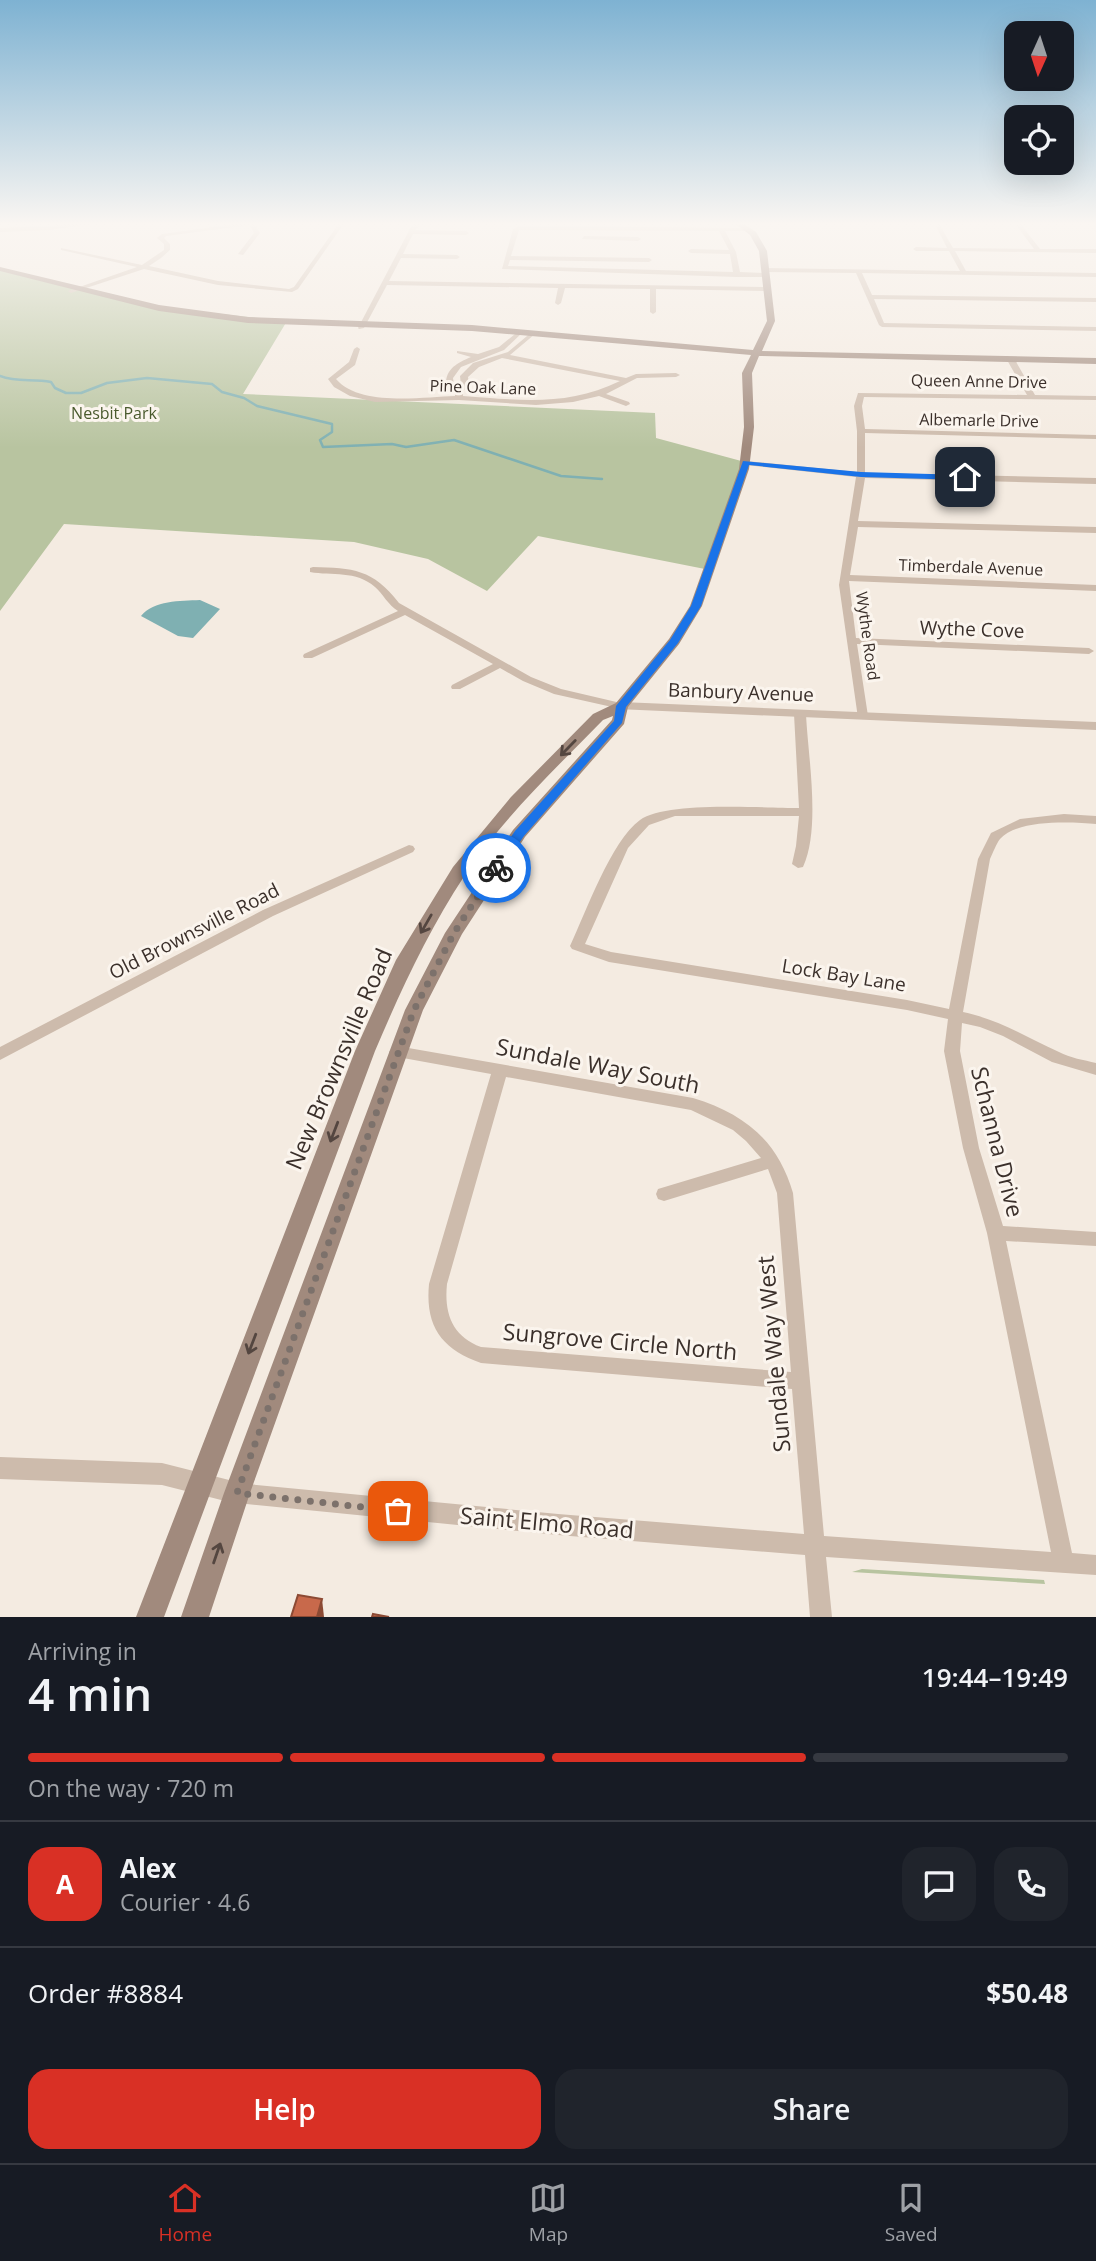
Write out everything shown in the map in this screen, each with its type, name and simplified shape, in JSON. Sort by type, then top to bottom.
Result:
[{"type":"main road","points":[[101,297],[132,307],[208,320],[280,326],[362,326],[524,335],[668,351],[1096,362]]},
{"type":"main road","points":[[195,1617],[237,1493],[397,1052],[431,976],[483,887],[519,834],[619,721],[621,706],[674,641],[696,606],[746,463],[749,427],[747,373],[771,321],[767,297]]},
{"type":"main road","name":"New Brownsville Road","points":[[150,1617],[360,1064],[405,960],[458,871],[517,800],[598,717],[621,706]]},
{"type":"street","points":[[362,326],[377,297]]},
{"type":"street","points":[[558,303],[559,297]]},
{"type":"street","points":[[653,297],[653,312]]},
{"type":"street","points":[[870,297],[882,325],[1096,329]]},
{"type":"street","points":[[905,297],[1096,300]]},
{"type":"street","points":[[524,335],[502,356],[470,369],[459,394],[450,386],[452,371],[524,335]]},
{"type":"street","name":"Pine Oak Lane","points":[[357,349],[352,363],[332,377],[337,385],[353,394],[375,400],[459,394],[536,403],[573,400],[600,394],[640,375],[676,375]]},
{"type":"street","points":[[459,352],[490,360]]},
{"type":"street","points":[[502,356],[625,380]]},
{"type":"street","points":[[1011,360],[1032,397]]},
{"type":"street","points":[[600,394],[626,404]]},
{"type":"street","name":"Queen Anne Drive","points":[[861,395],[1096,398]]},
{"type":"street","name":"Wythe Road","points":[[861,395],[858,406],[861,475],[845,578],[862,716]]},
{"type":"street","name":"Albemarle Drive","points":[[861,431],[1096,437]]},
{"type":"street","points":[[746,463],[861,475],[1096,481]]},
{"type":"street","points":[[854,524],[1096,530]]},
{"type":"street","name":"Banbury Avenue","points":[[313,570],[347,572],[373,579],[381,584],[395,605],[501,664],[554,691],[621,706],[1096,726]]},
{"type":"street","name":"Timberdale Avenue","points":[[845,578],[1096,587]]},
{"type":"street","points":[[308,656],[406,611]]},
{"type":"street","name":"Wythe Cove","points":[[852,642],[1089,651]]},
{"type":"street","points":[[456,687],[501,664]]},
{"type":"street","points":[[798,864],[806,839],[800,714]]},
{"type":"street","points":[[577,946],[622,848],[645,822],[674,812],[806,812]]},
{"type":"street","name":"Schanna Drive","points":[[1065,1563],[996,1233],[971,1148],[952,1051],[955,1015],[984,859],[995,836],[1020,823],[1064,818],[1096,820]]},
{"type":"street","name":"Old Brownsville Road","points":[[0,1054],[268,913],[409,849]]},
{"type":"street","name":"Lock Bay Lane","points":[[577,946],[609,957],[955,1015],[1008,1032],[1057,1058],[1096,1069]]},
{"type":"street","name":"Sundale Way South","points":[[397,1052],[703,1108],[723,1114],[743,1126],[773,1161]]},
{"type":"street","points":[[443,1330],[436,1307],[438,1284],[500,1070]]},
{"type":"street","points":[[664,1194],[773,1161]]},
{"type":"street","name":"Sundale Way West","points":[[773,1161],[785,1193],[821,1617]]},
{"type":"street","points":[[996,1233],[1096,1239]]},
{"type":"street","name":"Sungrove Circle North","points":[[443,1330],[459,1345],[481,1355],[801,1381]]},
{"type":"street","name":"Saint Elmo Road","points":[[0,1468],[162,1474],[237,1493],[425,1514],[814,1546],[1096,1565]]},
{"type":"green space","name":"Nesbit Park","points":[[0,297],[118,297],[158,307],[287,321],[243,394],[655,413],[656,438],[745,462],[710,570],[538,536],[487,591],[428,559],[354,542],[64,524],[0,611]]},
{"type":"green space","points":[[862,1569],[1044,1580],[1045,1584],[852,1572]]},
{"type":"water","points":[[200,600],[220,609],[193,638],[178,636],[141,616],[160,604]]},
{"type":"building","points":[[298,1595],[322,1599],[317,1617],[291,1617]]},
{"type":"waterway","points":[[0,376],[51,382],[55,388],[66,393],[81,393],[107,383],[147,378],[212,384],[222,392],[244,398],[257,406],[332,424],[332,432],[320,440],[323,447],[392,444],[406,447],[454,440],[561,476],[602,479]]},
{"type":"way so far","points":[[398,1511],[237,1493],[414,1010],[454,933],[496,868]]},
{"type":"route","points":[[496,868],[519,834],[619,721],[621,706],[674,641],[696,606],[746,463],[861,475],[965,477]]}]
